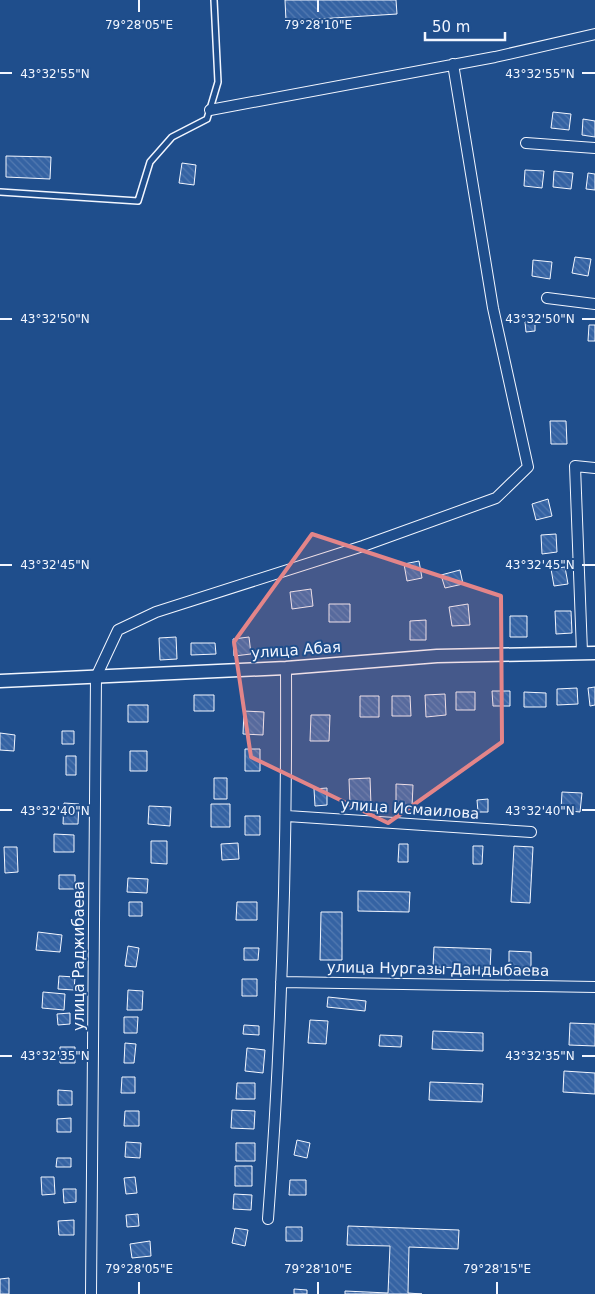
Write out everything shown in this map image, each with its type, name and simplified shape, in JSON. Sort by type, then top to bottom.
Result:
[{"type":"street","points":[[210,110],[495,57],[595,34]]},
{"type":"street","points":[[96,678],[118,630],[156,612],[363,546],[496,498],[528,467],[493,308],[452,64]]},
{"type":"street","points":[[526,143],[595,148]]},
{"type":"street","points":[[547,298],[595,304]]},
{"type":"street","points":[[582,652],[575,466],[595,468]]},
{"type":"street","name":"улица Абая","points":[[0,681],[286,668],[437,656],[595,653]]},
{"type":"street","points":[[268,1219],[276,1118],[287,816],[286,668]]},
{"type":"street","name":"улица Раджибаева","points":[[91,1294],[96,678]]},
{"type":"street","name":"улица Исмаилова","points":[[287,816],[531,832]]},
{"type":"street","name":"улица Нургазы Дандыбаева","points":[[281,982],[595,987]]},
{"type":"lane","points":[[0,192],[138,201],[150,162],[172,137],[207,119],[218,82],[214,0]]},
{"type":"highlighted area","points":[[312,534],[501,596],[502,742],[388,823],[251,757],[234,642]]},
{"type":"building","points":[[285,0],[396,0],[397,14],[286,21]]},
{"type":"building","points":[[553,112],[571,114],[569,130],[551,128]]},
{"type":"building","points":[[583,119],[595,121],[595,137],[582,135]]},
{"type":"building","points":[[6,156],[51,157],[50,179],[6,177]]},
{"type":"building","points":[[182,163],[196,165],[194,185],[179,183]]},
{"type":"building","points":[[525,170],[544,171],[542,188],[524,186]]},
{"type":"building","points":[[554,171],[573,173],[571,189],[553,187]]},
{"type":"building","points":[[588,173],[595,174],[595,190],[586,189]]},
{"type":"building","points":[[575,257],[591,259],[588,276],[572,273]]},
{"type":"building","points":[[533,260],[552,262],[550,279],[532,276]]},
{"type":"building","points":[[535,321],[535,331],[526,332],[525,322]]},
{"type":"building","points":[[589,325],[595,325],[595,341],[588,341]]},
{"type":"building","points":[[550,421],[566,421],[567,444],[551,444]]},
{"type":"building","points":[[548,499],[552,516],[536,520],[532,504]]},
{"type":"building","points":[[556,534],[557,552],[542,554],[541,535]]},
{"type":"building","points":[[419,561],[422,578],[407,581],[404,564]]},
{"type":"building","points":[[565,567],[568,584],[554,586],[551,569]]},
{"type":"building","points":[[460,570],[463,584],[445,588],[441,575]]},
{"type":"building","points":[[311,589],[313,606],[292,609],[290,592]]},
{"type":"building","points":[[329,604],[350,604],[350,622],[329,622]]},
{"type":"building","points":[[468,604],[470,625],[452,626],[449,607]]},
{"type":"building","points":[[555,611],[571,611],[572,633],[556,634]]},
{"type":"building","points":[[510,616],[527,616],[527,637],[510,637]]},
{"type":"building","points":[[426,620],[426,640],[410,640],[410,621]]},
{"type":"building","points":[[176,637],[177,659],[160,660],[159,638]]},
{"type":"building","points":[[249,637],[251,654],[234,656],[233,639]]},
{"type":"building","points":[[191,643],[215,643],[216,654],[191,655]]},
{"type":"building","points":[[595,687],[595,705],[590,706],[588,688]]},
{"type":"building","points":[[577,688],[578,704],[557,705],[557,689]]},
{"type":"building","points":[[492,691],[510,691],[510,706],[493,706]]},
{"type":"building","points":[[456,692],[475,692],[475,710],[456,710]]},
{"type":"building","points":[[524,692],[546,693],[546,707],[524,707]]},
{"type":"building","points":[[445,694],[446,715],[426,717],[425,695]]},
{"type":"building","points":[[194,695],[214,695],[214,711],[194,711]]},
{"type":"building","points":[[360,696],[379,696],[379,717],[360,717]]},
{"type":"building","points":[[392,696],[410,696],[411,716],[392,716]]},
{"type":"building","points":[[128,705],[148,705],[148,722],[128,722]]},
{"type":"building","points":[[244,711],[264,712],[263,735],[243,734]]},
{"type":"building","points":[[311,715],[330,715],[329,741],[310,741]]},
{"type":"building","points":[[62,731],[74,731],[74,744],[62,744]]},
{"type":"building","points":[[0,733],[15,735],[14,751],[0,750]]},
{"type":"building","points":[[245,749],[260,749],[260,771],[245,771]]},
{"type":"building","points":[[130,751],[147,751],[147,771],[130,771]]},
{"type":"building","points":[[66,756],[76,756],[76,775],[66,775]]},
{"type":"building","points":[[214,778],[227,778],[227,799],[214,799]]},
{"type":"building","points":[[370,778],[371,805],[350,805],[349,779]]},
{"type":"building","points":[[396,784],[413,785],[412,807],[396,807]]},
{"type":"building","points":[[327,788],[327,805],[315,806],[314,789]]},
{"type":"building","points":[[562,792],[582,793],[580,812],[561,810]]},
{"type":"building","points":[[488,799],[488,812],[478,812],[477,800]]},
{"type":"building","points":[[64,803],[79,804],[78,824],[63,824]]},
{"type":"building","points":[[211,804],[230,804],[230,827],[211,827]]},
{"type":"building","points":[[149,806],[171,807],[170,826],[148,824]]},
{"type":"building","points":[[245,816],[260,816],[260,835],[245,835]]},
{"type":"building","points":[[54,834],[74,835],[74,852],[54,852]]},
{"type":"building","points":[[151,841],[167,841],[167,864],[151,863]]},
{"type":"building","points":[[238,843],[239,859],[222,860],[221,844]]},
{"type":"building","points":[[399,844],[408,844],[408,862],[398,862]]},
{"type":"building","points":[[473,846],[483,846],[482,864],[473,864]]},
{"type":"building","points":[[514,846],[533,847],[530,903],[511,902]]},
{"type":"building","points":[[4,847],[17,847],[18,872],[5,873]]},
{"type":"building","points":[[59,875],[75,875],[75,889],[59,889]]},
{"type":"building","points":[[128,878],[148,879],[147,893],[127,892]]},
{"type":"building","points":[[358,891],[410,892],[409,912],[358,911]]},
{"type":"building","points":[[129,902],[142,902],[142,916],[129,916]]},
{"type":"building","points":[[237,902],[257,902],[257,920],[236,920]]},
{"type":"building","points":[[321,912],[342,912],[342,960],[320,960]]},
{"type":"building","points":[[38,932],[62,935],[60,952],[36,950]]},
{"type":"building","points":[[128,946],[139,948],[136,967],[125,966]]},
{"type":"building","points":[[434,947],[491,949],[490,969],[433,967]]},
{"type":"building","points":[[244,948],[259,948],[258,960],[244,960]]},
{"type":"building","points":[[509,951],[531,952],[531,968],[509,967]]},
{"type":"building","points":[[59,976],[75,977],[74,990],[58,989]]},
{"type":"building","points":[[242,979],[257,979],[257,996],[242,996]]},
{"type":"building","points":[[128,990],[143,991],[142,1010],[127,1010]]},
{"type":"building","points":[[43,992],[65,994],[64,1010],[42,1008]]},
{"type":"building","points":[[328,997],[366,1001],[365,1011],[327,1007]]},
{"type":"building","points":[[70,1013],[70,1024],[58,1025],[57,1014]]},
{"type":"building","points":[[124,1017],[138,1017],[137,1033],[124,1033]]},
{"type":"building","points":[[310,1020],[328,1021],[326,1044],[308,1043]]},
{"type":"building","points":[[570,1023],[595,1024],[595,1046],[569,1045]]},
{"type":"building","points":[[244,1025],[259,1026],[259,1035],[243,1034]]},
{"type":"building","points":[[433,1031],[483,1033],[483,1051],[432,1049]]},
{"type":"building","points":[[380,1035],[402,1036],[401,1047],[379,1046]]},
{"type":"building","points":[[125,1043],[136,1044],[134,1063],[124,1063]]},
{"type":"building","points":[[60,1047],[75,1047],[75,1063],[60,1063]]},
{"type":"building","points":[[247,1048],[265,1050],[263,1073],[245,1071]]},
{"type":"building","points":[[564,1071],[595,1073],[595,1094],[563,1092]]},
{"type":"building","points":[[122,1077],[135,1077],[135,1093],[121,1093]]},
{"type":"building","points":[[430,1082],[483,1084],[482,1102],[429,1100]]},
{"type":"building","points":[[237,1083],[255,1083],[255,1099],[236,1099]]},
{"type":"building","points":[[58,1090],[72,1091],[72,1105],[58,1105]]},
{"type":"building","points":[[232,1110],[255,1111],[254,1129],[231,1128]]},
{"type":"building","points":[[125,1111],[139,1111],[139,1126],[124,1126]]},
{"type":"building","points":[[71,1118],[71,1132],[57,1132],[57,1119]]},
{"type":"building","points":[[297,1140],[310,1143],[307,1158],[294,1155]]},
{"type":"building","points":[[126,1142],[141,1143],[140,1158],[125,1157]]},
{"type":"building","points":[[236,1143],[255,1143],[255,1161],[236,1161]]},
{"type":"building","points":[[57,1158],[71,1158],[71,1167],[56,1167]]},
{"type":"building","points":[[235,1166],[252,1166],[252,1186],[235,1186]]},
{"type":"building","points":[[41,1177],[54,1177],[55,1194],[42,1195]]},
{"type":"building","points":[[135,1177],[137,1193],[126,1194],[124,1178]]},
{"type":"building","points":[[290,1180],[306,1180],[306,1195],[289,1195]]},
{"type":"building","points":[[63,1189],[76,1189],[76,1202],[64,1203]]},
{"type":"building","points":[[234,1194],[252,1195],[251,1210],[233,1209]]},
{"type":"building","points":[[138,1214],[139,1226],[127,1227],[126,1215]]},
{"type":"building","points":[[74,1220],[74,1235],[59,1235],[58,1221]]},
{"type":"building","points":[[348,1226],[459,1230],[458,1249],[409,1247],[408,1293],[422,1294],[345,1294],[345,1291],[388,1293],[390,1246],[347,1245]]},
{"type":"building","points":[[286,1227],[302,1227],[302,1241],[286,1241]]},
{"type":"building","points":[[235,1228],[248,1230],[245,1246],[232,1243]]},
{"type":"building","points":[[150,1241],[151,1256],[132,1258],[130,1244]]},
{"type":"building","points":[[9,1278],[9,1294],[0,1294],[0,1279]]},
{"type":"building","points":[[294,1289],[307,1290],[307,1294],[294,1294]]}]
